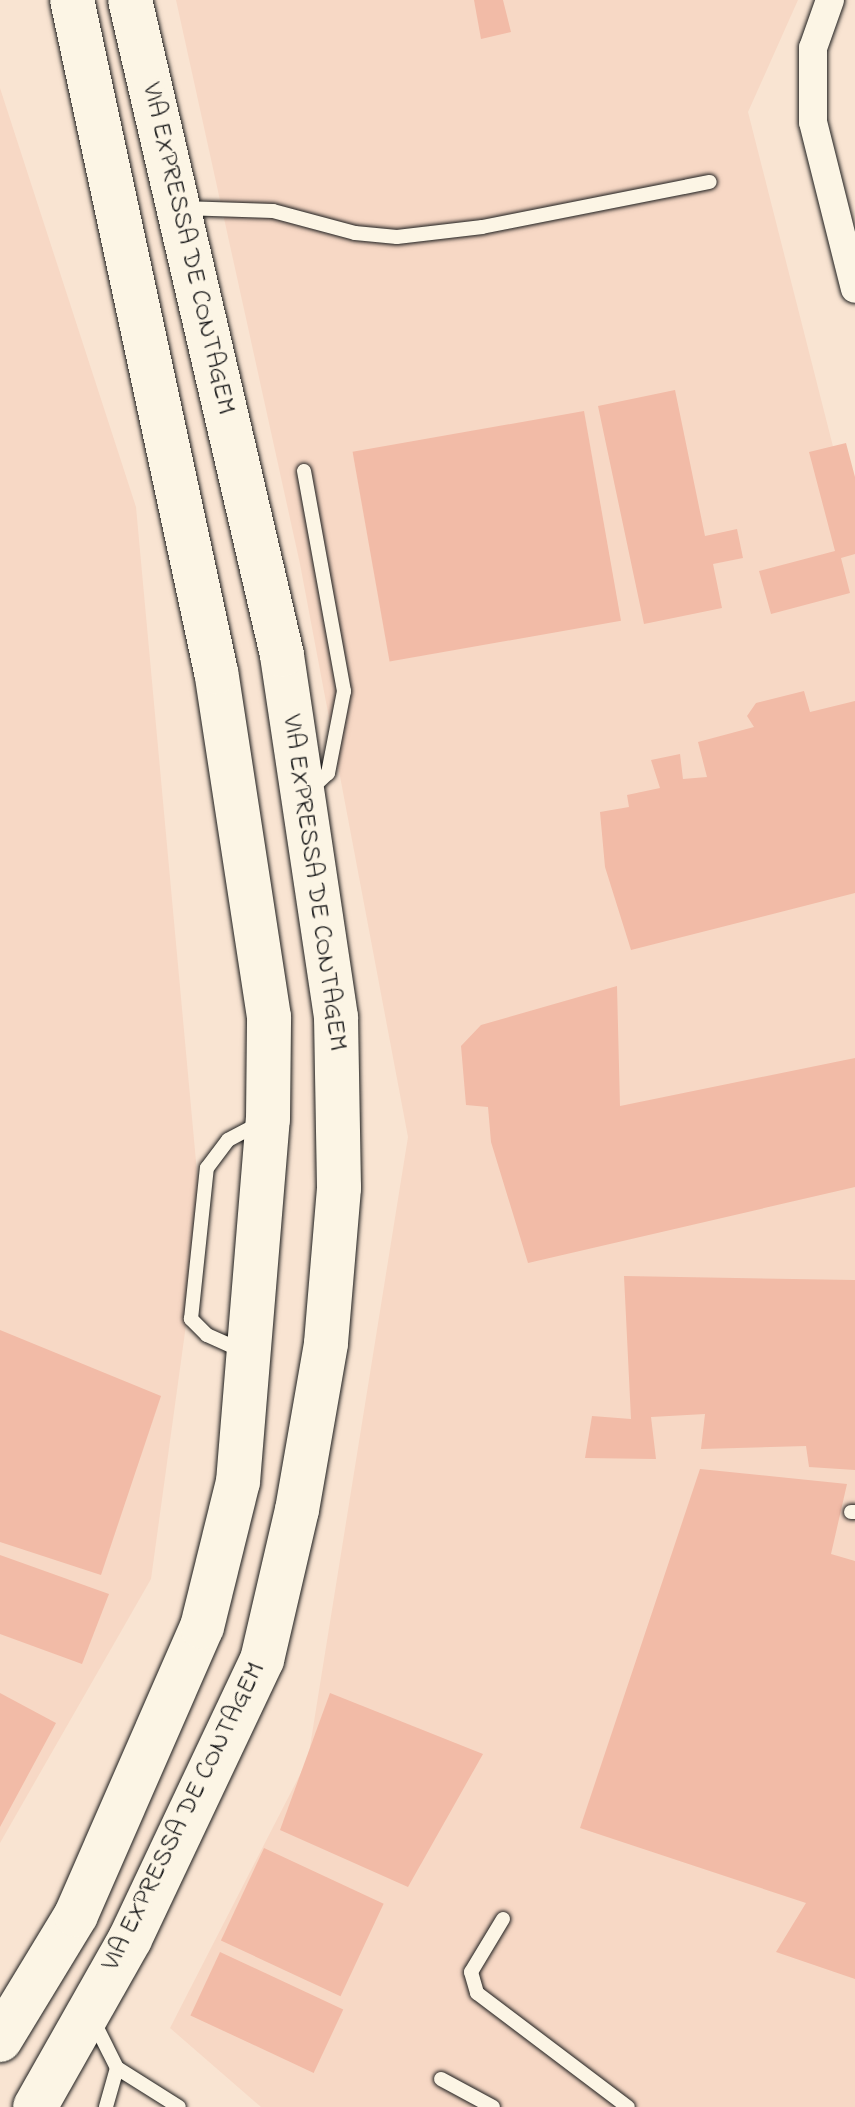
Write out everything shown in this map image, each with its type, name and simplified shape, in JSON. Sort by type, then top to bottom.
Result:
[{"type":"highway","points":[[0,2040],[76,1915],[202,1627],[238,1482],[268,1119],[269,1017],[216,672],[72,0]]},
{"type":"highway","name":"VIA EXPRESSA DE CONTAGEM","points":[[35,2107],[130,1939],[262,1660],[297,1510],[326,1343],[339,1188],[336,1017],[282,655],[130,0]]},
{"type":"street","points":[[830,0],[813,48],[813,122],[855,289]]},
{"type":"lane","points":[[178,208],[273,211],[355,233],[397,237],[482,227],[710,182]]},
{"type":"lane","points":[[303,796],[328,773],[344,691],[304,471]]},
{"type":"lane","points":[[248,1353],[207,1335],[191,1319],[207,1168],[228,1140],[268,1119]]},
{"type":"lane","points":[[503,1919],[471,1972],[477,1993],[628,2107]]},
{"type":"lane","points":[[89,2012],[117,2068],[179,2107]]},
{"type":"lane","points":[[106,2107],[117,2068]]},
{"type":"lane","points":[[441,2079],[493,2107]]},
{"type":"shaded area","points":[[176,0],[798,0],[748,112],[855,533],[855,2107],[261,2107],[170,2028],[308,1759],[408,1137],[300,564]]},
{"type":"shaded area","points":[[0,88],[136,507],[201,1216],[151,1579],[0,1843]]},
{"type":"building","points":[[474,0],[503,0],[511,32],[481,39]]},
{"type":"building","points":[[675,390],[705,536],[737,529],[743,558],[713,564],[722,608],[644,624],[598,406]]},
{"type":"building","points":[[584,411],[621,621],[390,662],[353,452]]},
{"type":"building","points":[[846,443],[855,477],[855,554],[841,558],[850,593],[771,614],[759,571],[835,551],[809,452]]},
{"type":"building","points":[[804,691],[810,712],[855,701],[855,893],[631,950],[605,867],[600,812],[629,807],[627,795],[660,788],[651,760],[680,754],[683,779],[707,777],[698,742],[754,727],[747,716],[756,703]]},
{"type":"building","points":[[617,986],[620,1106],[855,1058],[855,1187],[528,1263],[491,1142],[488,1107],[466,1105],[461,1046],[481,1025]]},
{"type":"building","points":[[624,1276],[855,1280],[855,1470],[809,1467],[806,1446],[701,1449],[705,1414],[651,1417],[656,1459],[585,1458],[592,1416],[631,1419]]},
{"type":"building","points":[[0,1330],[161,1396],[101,1575],[0,1542]]},
{"type":"building","points":[[700,1469],[847,1484],[831,1554],[855,1561],[855,1979],[776,1952],[806,1903],[580,1828]]},
{"type":"building","points":[[0,1555],[109,1594],[82,1664],[0,1634]]},
{"type":"building","points":[[0,1693],[56,1723],[0,1827]]},
{"type":"building","points":[[330,1693],[483,1754],[408,1887],[280,1830]]},
{"type":"building","points":[[264,1848],[384,1904],[341,1996],[221,1940]]},
{"type":"building","points":[[220,1952],[343,2009],[314,2073],[190,2015]]}]
